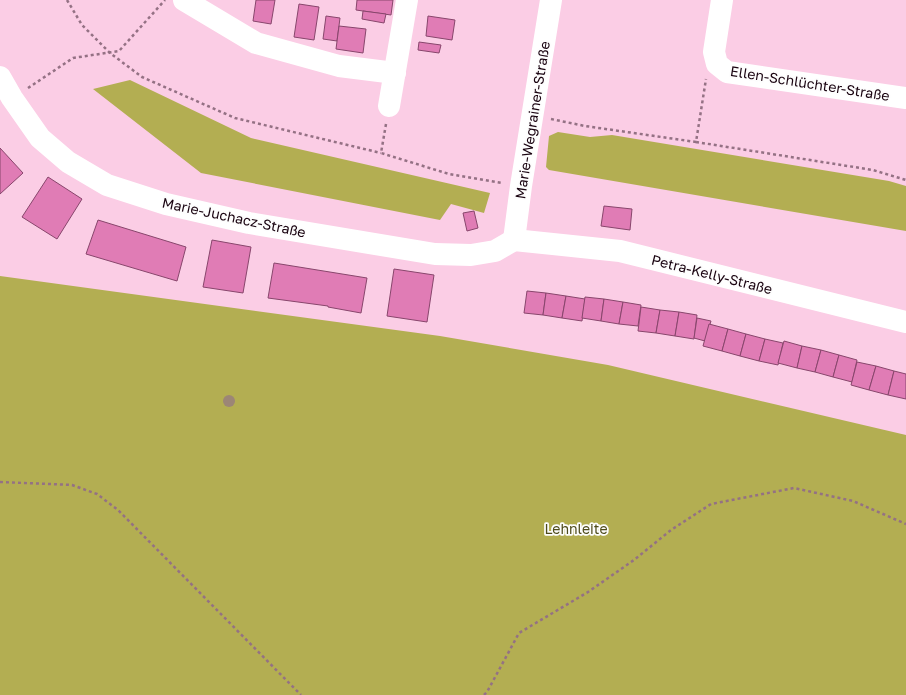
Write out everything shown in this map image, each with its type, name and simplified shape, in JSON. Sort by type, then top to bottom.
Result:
[{"type":"street","points":[[184,0],[256,42],[339,66],[394,73]]},
{"type":"street","points":[[389,106],[406,0]]},
{"type":"street","name":"Marie-Wegrainer-Straße","points":[[514,240],[521,186],[551,0]]},
{"type":"street","points":[[717,64],[714,52],[722,0]]},
{"type":"street","name":"Ellen-Schlüchter-Straße","points":[[717,64],[727,72],[906,98]]},
{"type":"street","name":"Marie-Juchacz-Straße","points":[[0,77],[12,98],[40,138],[68,162],[107,185],[166,204],[249,223],[435,254],[471,255],[495,251],[514,240]]},
{"type":"street","name":"Petra-Kelly-Straße","points":[[514,240],[620,251],[906,322]]},
{"type":"path","points":[[67,0],[82,25],[110,53],[142,77],[235,118],[381,153],[449,174],[521,186]]},
{"type":"path","points":[[12,98],[73,58],[119,51],[165,0]]},
{"type":"path","points":[[696,142],[706,78],[717,64]]},
{"type":"path","points":[[381,153],[389,106]]},
{"type":"path","points":[[532,115],[585,126],[873,170],[906,180]]},
{"type":"path","points":[[0,482],[72,485],[97,494],[118,510],[302,695]]},
{"type":"path","points":[[484,695],[519,633],[588,592],[634,560],[671,530],[711,504],[794,488],[853,501],[906,524]]},
{"type":"green space","points":[[130,80],[251,138],[490,193],[484,213],[451,204],[440,220],[201,173],[93,89]]},
{"type":"green space","points":[[558,132],[590,137],[612,135],[889,181],[906,186],[906,231],[549,170],[546,167],[549,136]]},
{"type":"green space","name":"Lehnleite","points":[[0,276],[440,336],[608,365],[906,435],[906,695],[0,695]]},
{"type":"building","points":[[256,0],[275,0],[271,24],[253,21]]},
{"type":"building","points":[[357,0],[393,0],[391,15],[356,10]]},
{"type":"building","points":[[299,4],[319,7],[314,40],[294,37]]},
{"type":"building","points":[[363,11],[386,14],[384,23],[362,19]]},
{"type":"building","points":[[326,16],[340,18],[337,41],[323,39]]},
{"type":"building","points":[[428,16],[455,20],[452,40],[426,36]]},
{"type":"building","points":[[339,26],[366,29],[363,53],[336,49]]},
{"type":"building","points":[[419,42],[441,45],[439,53],[418,50]]},
{"type":"building","points":[[0,148],[23,173],[0,194]]},
{"type":"building","points":[[48,177],[82,199],[57,239],[22,217]]},
{"type":"building","points":[[604,206],[632,209],[630,230],[601,226]]},
{"type":"building","points":[[474,211],[478,228],[467,231],[463,213]]},
{"type":"building","points":[[98,220],[186,247],[177,281],[86,254]]},
{"type":"building","points":[[212,240],[251,247],[243,293],[203,287]]},
{"type":"building","points":[[274,263],[367,278],[361,313],[328,306],[268,298]]},
{"type":"building","points":[[394,269],[434,275],[427,322],[387,316]]},
{"type":"building","points":[[527,291],[546,293],[543,315],[524,313]]},
{"type":"building","points":[[546,293],[566,296],[562,318],[543,315]]},
{"type":"building","points":[[566,296],[585,299],[582,321],[562,318]]},
{"type":"building","points":[[585,297],[604,299],[601,321],[582,318]]},
{"type":"building","points":[[604,299],[623,302],[619,324],[601,321]]},
{"type":"building","points":[[623,302],[641,305],[638,326],[619,324]]},
{"type":"building","points":[[641,307],[660,310],[656,333],[638,331]]},
{"type":"building","points":[[660,310],[679,312],[675,336],[656,333]]},
{"type":"building","points":[[679,312],[697,315],[694,339],[675,336]]},
{"type":"building","points":[[697,318],[711,321],[705,341],[694,338]]},
{"type":"building","points":[[709,324],[728,329],[722,351],[703,346]]},
{"type":"building","points":[[728,329],[746,334],[740,356],[722,351]]},
{"type":"building","points":[[746,334],[765,339],[759,361],[740,356]]},
{"type":"building","points":[[765,339],[783,343],[778,365],[759,361]]},
{"type":"building","points":[[784,341],[802,346],[797,368],[778,363]]},
{"type":"building","points":[[802,346],[821,350],[815,372],[797,368]]},
{"type":"building","points":[[821,350],[839,355],[833,377],[815,372]]},
{"type":"building","points":[[839,355],[857,360],[852,382],[833,377]]},
{"type":"building","points":[[857,362],[876,366],[869,390],[851,385]]},
{"type":"building","points":[[876,366],[894,371],[888,395],[869,390]]},
{"type":"building","points":[[894,371],[906,374],[906,399],[888,395]]}]
